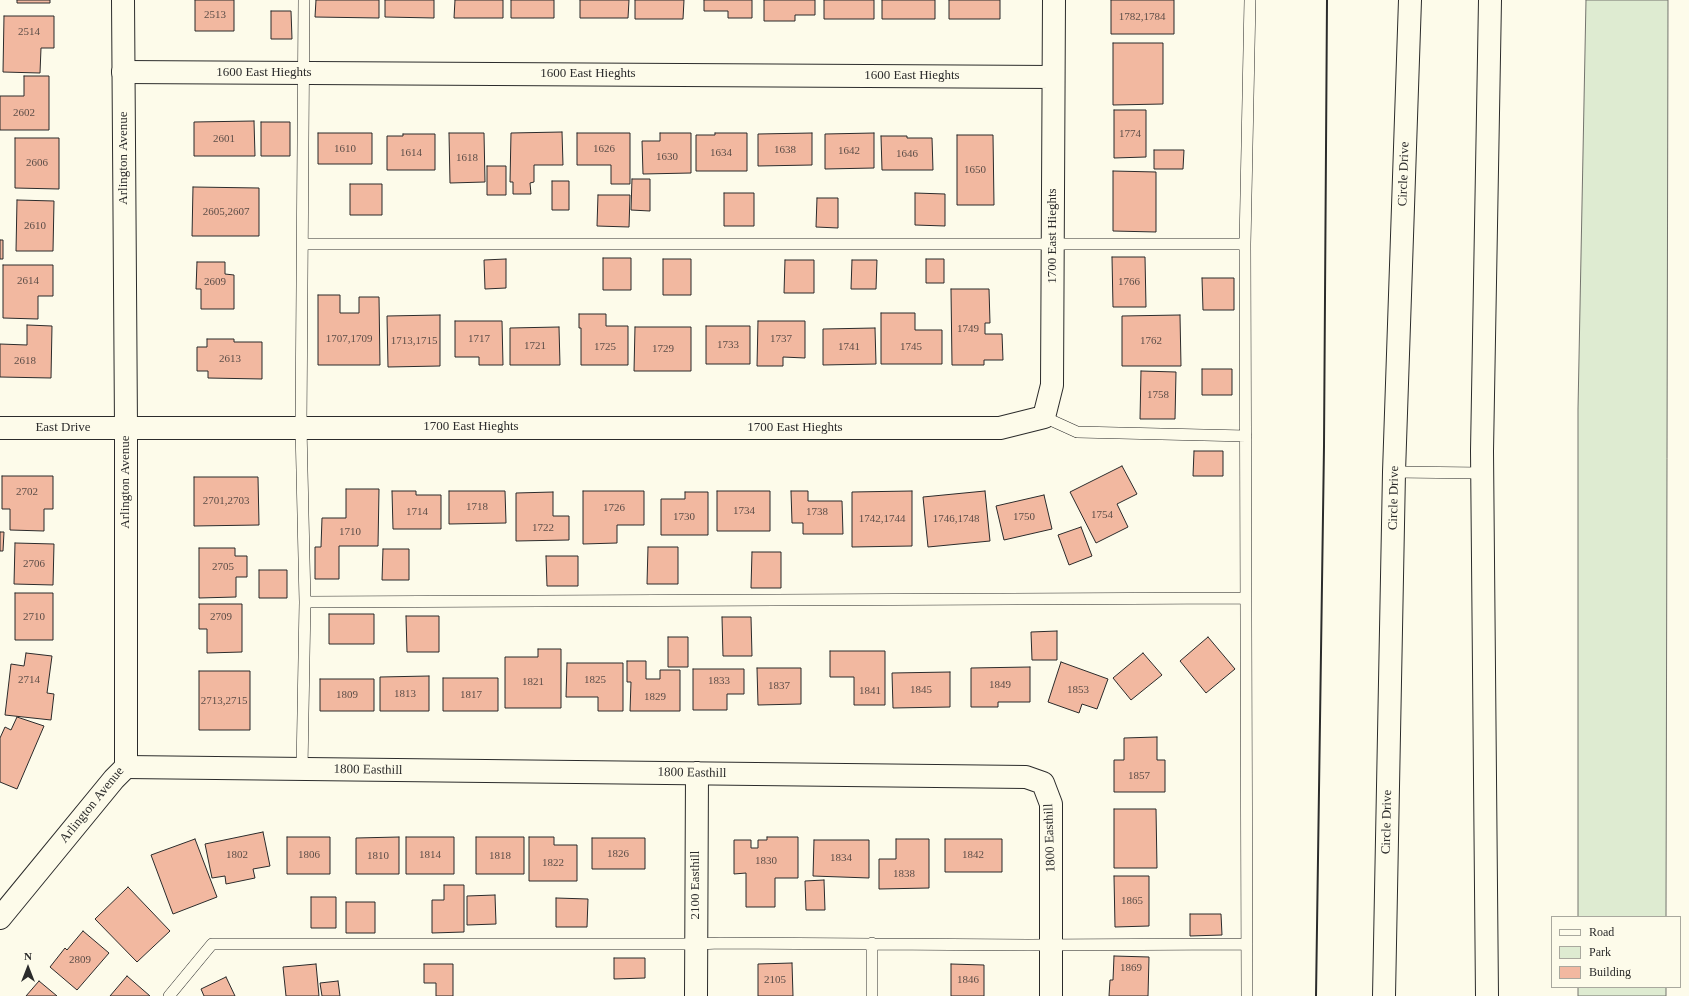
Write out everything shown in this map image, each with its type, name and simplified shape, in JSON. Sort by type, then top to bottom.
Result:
[{"type":"main road","name":"Arlington Avenue","points":[[0,918],[106,789],[126,767],[124,0]]},
{"type":"main road","name":"1700 East Hieghts","points":[[126,428],[1000,428],[1044,417],[1052,385],[1054,0]]},
{"type":"main road","name":"Circle Drive","points":[[1384,996],[1394,472],[1410,0]]},
{"type":"main road","points":[[1487,996],[1482,473],[1490,0]]},
{"type":"main road","name":"1600 East Hieghts","points":[[124,72],[1053,77]]},
{"type":"main road","name":"East Drive","points":[[0,428],[126,428]]},
{"type":"main road","name":"1800 Easthill","points":[[126,767],[1026,777],[1043,783],[1051,804],[1051,996]]},
{"type":"main road","name":"2100 Easthill","points":[[696,996],[697,773]]},
{"type":"lane","points":[[302,769],[305,602],[301,427],[304,0]]},
{"type":"lane","points":[[1247,996],[1245,244],[1250,0]]},
{"type":"lane","points":[[303,244],[1245,244]]},
{"type":"lane","points":[[1044,417],[1077,432],[1246,436]]},
{"type":"lane","points":[[1394,472],[1482,473]]},
{"type":"lane","points":[[305,602],[1246,598]]},
{"type":"lane","points":[[872,943],[872,996]]},
{"type":"lane","points":[[169,996],[212,944],[1247,944]]},
{"type":"green space","points":[[1586,0],[1668,0],[1666,916],[1578,916],[1578,409]]},
{"type":"green space","points":[[1578,988],[1666,988],[1666,996],[1578,996]]},
{"type":"building","points":[[17,0],[50,0],[50,3],[17,3]]},
{"type":"building","points":[[195,0],[234,0],[234,31],[195,31]]},
{"type":"building","points":[[316,0],[379,0],[379,18],[315,17]]},
{"type":"building","points":[[385,0],[434,0],[434,18],[385,17]]},
{"type":"building","points":[[455,0],[503,0],[503,18],[454,18]]},
{"type":"building","points":[[511,0],[554,0],[554,18],[511,18]]},
{"type":"building","points":[[580,0],[629,0],[628,18],[580,18]]},
{"type":"building","points":[[635,0],[684,0],[683,19],[635,19]]},
{"type":"building","points":[[704,0],[752,0],[752,18],[728,18],[728,11],[704,11]]},
{"type":"building","points":[[764,0],[815,0],[815,15],[795,15],[795,21],[764,21]]},
{"type":"building","points":[[824,0],[874,0],[874,19],[824,19]]},
{"type":"building","points":[[882,0],[935,0],[935,19],[882,19]]},
{"type":"building","points":[[949,0],[1000,0],[1000,19],[949,19]]},
{"type":"building","points":[[1111,0],[1174,0],[1174,34],[1111,34]]},
{"type":"building","points":[[271,11],[291,11],[292,39],[271,39]]},
{"type":"building","points":[[4,16],[54,16],[54,48],[41,48],[40,73],[3,72]]},
{"type":"building","points":[[1113,43],[1163,43],[1163,104],[1113,105]]},
{"type":"building","points":[[24,76],[49,76],[49,130],[0,130],[0,96],[24,96]]},
{"type":"building","points":[[1114,110],[1146,110],[1146,157],[1114,158]]},
{"type":"building","points":[[254,121],[255,156],[194,156],[194,122]]},
{"type":"building","points":[[261,122],[290,122],[290,156],[261,156]]},
{"type":"building","points":[[562,132],[563,165],[534,165],[534,182],[530,183],[531,194],[513,194],[513,182],[510,182],[511,133]]},
{"type":"building","points":[[318,133],[372,133],[372,164],[318,164]]},
{"type":"building","points":[[449,133],[484,133],[485,182],[450,183]]},
{"type":"building","points":[[577,133],[630,133],[630,184],[611,184],[611,165],[577,165]]},
{"type":"building","points":[[660,133],[691,133],[691,173],[643,174],[642,141],[660,141]]},
{"type":"building","points":[[715,133],[747,133],[747,171],[696,171],[696,135],[715,135]]},
{"type":"building","points":[[812,133],[812,165],[758,166],[758,134]]},
{"type":"building","points":[[874,133],[874,168],[825,169],[825,134]]},
{"type":"building","points":[[403,134],[435,134],[435,170],[387,170],[387,136],[403,136]]},
{"type":"building","points":[[957,135],[993,135],[994,205],[957,205]]},
{"type":"building","points":[[881,136],[932,138],[933,170],[882,170]]},
{"type":"building","points":[[15,138],[59,138],[59,189],[15,188]]},
{"type":"building","points":[[1154,150],[1184,150],[1183,169],[1154,169]]},
{"type":"building","points":[[487,166],[506,166],[506,195],[487,195]]},
{"type":"building","points":[[1113,171],[1156,172],[1156,232],[1113,231]]},
{"type":"building","points":[[632,179],[650,179],[650,211],[631,210]]},
{"type":"building","points":[[552,181],[569,181],[569,210],[552,210]]},
{"type":"building","points":[[350,184],[382,184],[382,215],[350,215]]},
{"type":"building","points":[[193,187],[259,188],[259,236],[192,236]]},
{"type":"building","points":[[724,193],[754,193],[754,226],[724,226]]},
{"type":"building","points":[[915,193],[945,194],[945,226],[915,225]]},
{"type":"building","points":[[598,195],[630,195],[629,227],[597,226]]},
{"type":"building","points":[[817,198],[838,198],[838,228],[816,227]]},
{"type":"building","points":[[17,200],[54,201],[53,251],[16,251]]},
{"type":"building","points":[[0,240],[3,240],[3,259],[0,259]]},
{"type":"building","points":[[1112,257],[1145,257],[1146,307],[1113,307]]},
{"type":"building","points":[[603,258],[631,258],[631,290],[603,290]]},
{"type":"building","points":[[506,259],[506,288],[485,289],[484,260]]},
{"type":"building","points":[[663,259],[691,259],[691,295],[663,295]]},
{"type":"building","points":[[926,259],[944,259],[944,283],[926,283]]},
{"type":"building","points":[[785,260],[814,260],[814,293],[784,293]]},
{"type":"building","points":[[852,260],[877,260],[876,289],[851,289]]},
{"type":"building","points":[[197,262],[225,262],[225,274],[234,275],[234,309],[201,309],[201,289],[196,289]]},
{"type":"building","points":[[3,265],[53,265],[53,296],[38,296],[38,319],[3,318]]},
{"type":"building","points":[[1202,278],[1234,278],[1234,310],[1203,310]]},
{"type":"building","points":[[951,289],[989,289],[990,323],[985,323],[985,334],[1002,334],[1003,360],[984,360],[984,365],[952,365]]},
{"type":"building","points":[[318,295],[340,295],[340,313],[359,313],[359,297],[379,297],[380,365],[318,365]]},
{"type":"building","points":[[881,313],[915,313],[915,330],[942,330],[942,364],[881,364]]},
{"type":"building","points":[[579,314],[606,314],[606,326],[628,326],[628,365],[581,365],[581,328],[579,328]]},
{"type":"building","points":[[440,315],[440,366],[388,367],[387,316]]},
{"type":"building","points":[[1180,315],[1181,366],[1122,366],[1122,316]]},
{"type":"building","points":[[455,321],[502,321],[503,365],[479,365],[479,357],[455,357]]},
{"type":"building","points":[[758,321],[805,321],[805,358],[783,357],[783,366],[757,366]]},
{"type":"building","points":[[27,325],[52,326],[51,378],[0,377],[0,344],[27,345]]},
{"type":"building","points":[[706,326],[750,326],[750,364],[706,364]]},
{"type":"building","points":[[559,327],[560,365],[510,365],[510,328]]},
{"type":"building","points":[[635,327],[691,327],[691,371],[634,371]]},
{"type":"building","points":[[875,328],[876,364],[823,365],[823,329]]},
{"type":"building","points":[[207,339],[234,339],[234,342],[262,342],[262,379],[208,378],[208,371],[197,371],[197,347],[207,347]]},
{"type":"building","points":[[1202,369],[1232,369],[1232,395],[1202,395]]},
{"type":"building","points":[[1141,371],[1176,372],[1175,419],[1140,419]]},
{"type":"building","points":[[1194,451],[1223,451],[1223,476],[1193,476]]},
{"type":"building","points":[[1122,466],[1137,494],[1117,504],[1128,527],[1096,543],[1070,492]]},
{"type":"building","points":[[2,476],[53,476],[53,509],[44,509],[44,531],[10,530],[10,509],[2,509]]},
{"type":"building","points":[[194,477],[258,477],[259,525],[194,526]]},
{"type":"building","points":[[346,489],[379,489],[378,546],[339,546],[339,579],[315,579],[315,547],[321,547],[322,518],[346,518]]},
{"type":"building","points":[[392,491],[416,491],[416,495],[441,495],[441,529],[393,529]]},
{"type":"building","points":[[449,491],[505,491],[506,523],[449,524]]},
{"type":"building","points":[[583,491],[644,491],[644,525],[617,525],[617,543],[583,544]]},
{"type":"building","points":[[717,491],[770,491],[770,531],[717,531]]},
{"type":"building","points":[[791,491],[808,491],[808,501],[842,501],[843,534],[803,534],[803,523],[792,523]]},
{"type":"building","points":[[912,491],[912,546],[852,547],[852,492]]},
{"type":"building","points":[[985,491],[990,541],[928,547],[923,497]]},
{"type":"building","points":[[553,492],[553,516],[569,516],[569,540],[516,541],[516,493]]},
{"type":"building","points":[[685,492],[708,492],[708,535],[661,535],[661,499],[685,499]]},
{"type":"building","points":[[1044,495],[1052,529],[1004,540],[996,506]]},
{"type":"building","points":[[1081,527],[1092,556],[1069,565],[1058,535]]},
{"type":"building","points":[[0,532],[4,532],[3,551],[0,551]]},
{"type":"building","points":[[15,543],[54,544],[53,585],[14,584]]},
{"type":"building","points":[[648,547],[678,547],[678,584],[647,584]]},
{"type":"building","points":[[199,548],[235,548],[235,556],[247,556],[247,577],[236,577],[236,597],[199,598]]},
{"type":"building","points":[[383,549],[409,549],[409,580],[382,580]]},
{"type":"building","points":[[752,552],[781,552],[781,588],[751,588]]},
{"type":"building","points":[[546,556],[578,556],[578,586],[547,586]]},
{"type":"building","points":[[259,570],[287,570],[287,598],[259,598]]},
{"type":"building","points":[[15,593],[53,593],[53,640],[15,640]]},
{"type":"building","points":[[199,604],[242,604],[242,652],[207,653],[207,629],[199,629]]},
{"type":"building","points":[[329,614],[374,614],[374,644],[329,644]]},
{"type":"building","points":[[406,616],[439,616],[439,652],[407,652]]},
{"type":"building","points":[[722,617],[751,617],[752,656],[723,656]]},
{"type":"building","points":[[1057,631],[1057,660],[1032,660],[1031,632]]},
{"type":"building","points":[[668,637],[688,637],[688,667],[668,667]]},
{"type":"building","points":[[1208,637],[1235,669],[1206,693],[1180,661]]},
{"type":"building","points":[[538,649],[561,649],[561,708],[505,708],[505,657],[538,657]]},
{"type":"building","points":[[830,651],[885,651],[885,705],[854,705],[854,677],[830,677]]},
{"type":"building","points":[[26,653],[52,656],[47,693],[54,694],[51,720],[5,715],[11,664],[24,666]]},
{"type":"building","points":[[1143,653],[1162,675],[1131,700],[1113,678]]},
{"type":"building","points":[[627,661],[646,661],[646,679],[660,679],[660,670],[680,670],[680,711],[630,711],[631,682],[627,682]]},
{"type":"building","points":[[1061,662],[1108,679],[1097,709],[1082,704],[1079,713],[1048,702]]},
{"type":"building","points":[[567,663],[623,663],[623,711],[598,711],[598,697],[566,697]]},
{"type":"building","points":[[1030,667],[1030,702],[998,702],[998,707],[971,707],[971,668]]},
{"type":"building","points":[[757,668],[801,668],[801,704],[758,705]]},
{"type":"building","points":[[693,669],[744,669],[744,694],[727,694],[727,710],[693,710]]},
{"type":"building","points":[[199,671],[250,671],[250,730],[199,730]]},
{"type":"building","points":[[950,672],[950,707],[893,708],[892,673]]},
{"type":"building","points":[[429,676],[429,711],[380,711],[380,677]]},
{"type":"building","points":[[443,678],[498,678],[498,711],[443,711]]},
{"type":"building","points":[[320,679],[374,679],[374,711],[320,711]]},
{"type":"building","points":[[17,717],[44,726],[17,789],[0,782],[0,738],[5,727],[11,730]]},
{"type":"building","points":[[1157,737],[1157,760],[1165,760],[1165,792],[1114,792],[1114,760],[1124,760],[1124,738]]},
{"type":"building","points":[[1114,809],[1156,809],[1157,868],[1114,868]]},
{"type":"building","points":[[263,832],[270,866],[253,869],[255,878],[226,884],[225,876],[212,878],[205,844]]},
{"type":"building","points":[[287,837],[330,837],[330,874],[287,874]]},
{"type":"building","points":[[399,837],[399,874],[356,874],[356,838]]},
{"type":"building","points":[[406,837],[454,837],[454,874],[406,874]]},
{"type":"building","points":[[476,837],[524,837],[524,874],[476,874]]},
{"type":"building","points":[[529,837],[554,837],[554,845],[577,845],[577,881],[529,881]]},
{"type":"building","points":[[767,837],[798,837],[798,878],[775,878],[775,907],[746,907],[746,873],[734,874],[734,840],[751,840],[751,848],[758,848],[758,840],[767,840]]},
{"type":"building","points":[[592,838],[645,838],[645,869],[592,869]]},
{"type":"building","points":[[195,839],[217,897],[173,914],[151,855]]},
{"type":"building","points":[[896,839],[929,839],[929,888],[879,889],[879,859],[896,859]]},
{"type":"building","points":[[945,839],[1002,839],[1002,872],[945,872]]},
{"type":"building","points":[[814,840],[869,840],[869,878],[813,876]]},
{"type":"building","points":[[1114,876],[1149,876],[1149,926],[1115,927]]},
{"type":"building","points":[[824,880],[825,910],[806,910],[805,881]]},
{"type":"building","points":[[444,885],[464,885],[464,932],[432,933],[432,900],[444,900]]},
{"type":"building","points":[[128,887],[170,931],[137,962],[95,919]]},
{"type":"building","points":[[495,895],[496,924],[467,925],[467,896]]},
{"type":"building","points":[[311,897],[336,897],[336,928],[311,928]]},
{"type":"building","points":[[556,898],[588,899],[587,927],[556,927]]},
{"type":"building","points":[[346,902],[375,902],[375,933],[346,933]]},
{"type":"building","points":[[1190,914],[1221,914],[1222,935],[1190,936]]},
{"type":"building","points":[[83,931],[109,953],[77,990],[50,967],[65,948],[67,950]]},
{"type":"building","points":[[1114,956],[1149,957],[1148,996],[1109,996],[1110,980],[1113,980]]},
{"type":"building","points":[[614,958],[645,958],[645,978],[614,979]]},
{"type":"building","points":[[792,963],[793,996],[758,996],[758,964]]},
{"type":"building","points":[[316,964],[319,996],[286,996],[283,967]]},
{"type":"building","points":[[424,964],[453,964],[453,996],[436,996],[436,983],[424,983]]},
{"type":"building","points":[[951,964],[984,965],[984,996],[951,996]]},
{"type":"building","points":[[127,976],[150,996],[110,996]]},
{"type":"building","points":[[226,977],[235,996],[204,996],[201,989]]},
{"type":"building","points":[[39,981],[57,996],[26,996]]},
{"type":"building","points":[[338,981],[340,996],[322,996],[320,983]]},
{"type":"wall","points":[[1316,996],[1324,446],[1327,0]]}]
